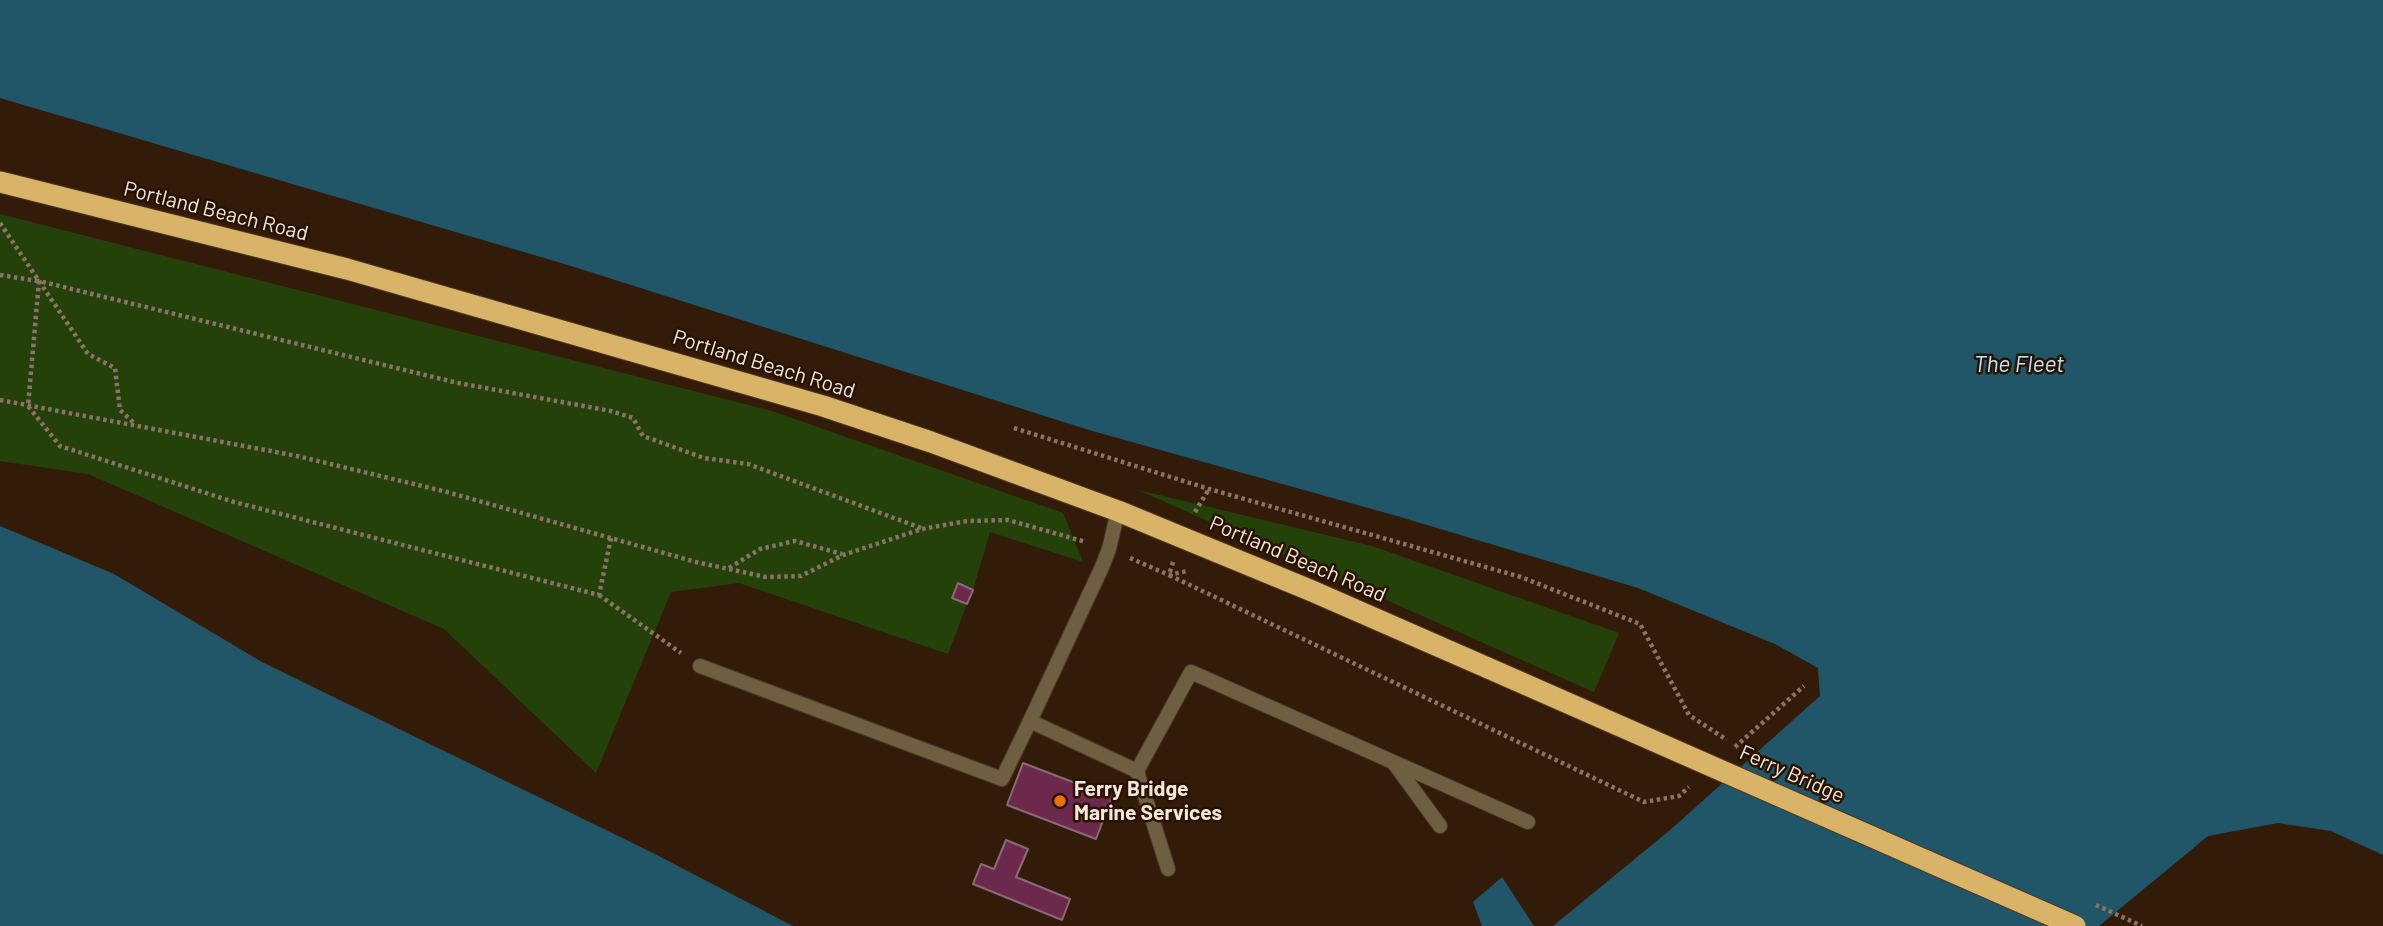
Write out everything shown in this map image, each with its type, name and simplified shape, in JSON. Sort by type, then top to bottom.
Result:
[{"type":"highway","name":"Portland Beach Road","points":[[0,183],[347,269],[823,406],[932,442],[1118,511],[1312,591],[1488,668]]},
{"type":"highway","name":"Ferry Bridge","points":[[1488,668],[2075,926]]},
{"type":"lane","points":[[700,666],[1002,779],[1109,549],[1118,511]]},
{"type":"lane","points":[[1168,869],[1137,771],[1191,672],[1528,822]]},
{"type":"lane","points":[[1030,721],[1137,771]]},
{"type":"lane","points":[[1393,761],[1440,826]]},
{"type":"path","points":[[0,223],[89,354],[115,368],[120,410],[136,424]]},
{"type":"path","points":[[0,275],[39,281],[458,383],[611,411],[633,418],[643,436],[704,458],[748,464],[922,529]]},
{"type":"path","points":[[39,281],[28,406],[60,446],[234,502],[599,595],[700,666]]},
{"type":"path","points":[[0,400],[297,456],[447,492],[611,538],[766,577],[801,576],[843,555],[922,529],[967,521],[1008,520],[1109,549],[1168,575],[1644,802],[1679,796],[1690,787]]},
{"type":"path","points":[[1014,428],[1209,489],[1521,578],[1640,624],[1689,715],[1728,740]]},
{"type":"path","points":[[599,595],[611,538]]},
{"type":"path","points":[[728,569],[760,549],[795,541],[843,555]]},
{"type":"path","points":[[1168,575],[1197,568]]},
{"type":"path","points":[[1731,750],[1804,686]]},
{"type":"green space","points":[[0,214],[772,411],[1063,513],[1083,562],[990,532],[973,590],[958,583],[952,597],[967,604],[948,654],[739,583],[671,592],[596,773],[444,629],[88,474],[0,461]]},
{"type":"green space","points":[[1138,490],[1372,546],[1619,633],[1594,692]]},
{"type":"water","name":"The Fleet","points":[[0,0],[2383,0],[2383,855],[2331,831],[2278,823],[2208,836],[2099,926],[1553,926],[1669,831],[1820,696],[1818,668],[1775,644],[1638,588],[1397,516],[1089,430],[568,265],[0,98]]},
{"type":"water","points":[[0,526],[114,574],[262,662],[653,853],[793,926],[0,926]]},
{"type":"water","points":[[1502,877],[1534,926],[1482,926],[1473,902]]},
{"type":"building","points":[[958,583],[973,590],[967,604],[952,598]]},
{"type":"building","name":"Ferry Bridge Marine Services","points":[[1023,763],[1112,797],[1096,839],[1007,805]]},
{"type":"building","points":[[1006,840],[1028,849],[1016,877],[1070,899],[1062,920],[973,884],[981,864],[994,869]]},
{"type":"place","name":"Ferry Bridge Marine Services","points":[[1060,801]]}]
